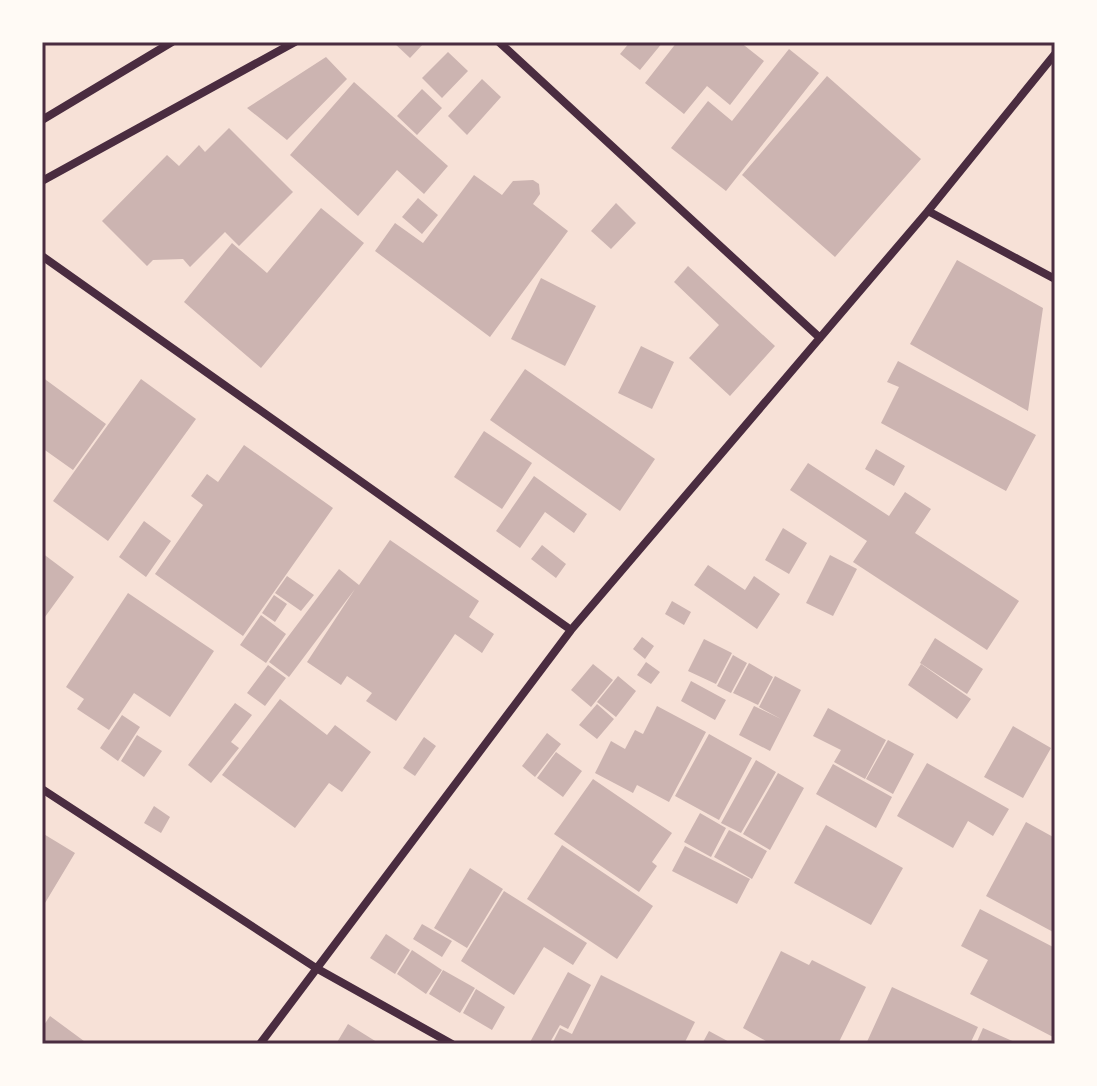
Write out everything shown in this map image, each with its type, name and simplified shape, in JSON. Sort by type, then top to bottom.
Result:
[{"type":"street","points":[[42,120],[172,42]]},
{"type":"street","points":[[42,181],[281,45],[295,42]]},
{"type":"street","points":[[499,42],[820,338]]},
{"type":"street","points":[[260,1044],[571,630],[928,211],[1055,54]]},
{"type":"street","points":[[928,211],[1055,279]]},
{"type":"street","points":[[42,256],[571,630]]},
{"type":"street","points":[[42,789],[316,968],[452,1044]]},
{"type":"building","points":[[393,42],[425,42],[410,58]]},
{"type":"building","points":[[630,42],[663,42],[640,70],[620,54]]},
{"type":"building","points":[[677,42],[740,42],[764,61],[730,105],[707,86],[684,114],[645,83]]},
{"type":"building","points":[[789,49],[819,73],[726,191],[671,148],[708,101],[732,121]]},
{"type":"building","points":[[448,52],[468,71],[442,98],[422,78]]},
{"type":"building","points":[[326,57],[347,79],[287,140],[247,108]]},
{"type":"building","points":[[827,76],[921,159],[835,257],[742,175]]},
{"type":"building","points":[[482,79],[501,97],[467,135],[448,116]]},
{"type":"building","points":[[354,82],[448,166],[424,194],[397,170],[358,216],[290,155]]},
{"type":"building","points":[[422,89],[442,108],[417,135],[397,116]]},
{"type":"building","points":[[229,128],[293,192],[239,246],[225,232],[190,267],[183,259],[153,260],[147,266],[102,221],[167,155],[179,166],[199,145],[205,152]]},
{"type":"building","points":[[474,175],[502,195],[513,181],[533,180],[539,184],[540,194],[533,204],[568,231],[490,337],[375,251],[395,223],[423,243]]},
{"type":"building","points":[[418,198],[438,215],[422,234],[402,217]]},
{"type":"building","points":[[616,203],[636,223],[611,249],[591,231]]},
{"type":"building","points":[[321,208],[364,243],[261,368],[184,302],[232,243],[267,273]]},
{"type":"building","points":[[957,260],[1043,308],[1028,411],[910,344]]},
{"type":"building","points":[[688,266],[775,346],[730,396],[689,358],[719,325],[674,282]]},
{"type":"building","points":[[541,278],[596,306],[565,366],[511,339]]},
{"type":"building","points":[[641,346],[674,362],[652,409],[618,393]]},
{"type":"building","points":[[898,361],[1036,435],[1006,491],[881,423],[899,387],[887,382]]},
{"type":"building","points":[[525,369],[655,459],[620,511],[490,420]]},
{"type":"building","points":[[42,377],[106,424],[73,470],[42,448]]},
{"type":"building","points":[[141,379],[196,419],[108,541],[53,501]]},
{"type":"building","points":[[484,431],[532,463],[502,509],[454,477]]},
{"type":"building","points":[[244,445],[333,508],[243,636],[155,574],[203,505],[191,496],[207,474],[218,482]]},
{"type":"building","points":[[876,449],[905,466],[894,486],[865,469]]},
{"type":"building","points":[[808,463],[889,516],[905,492],[931,509],[915,533],[1019,601],[987,650],[853,562],[867,541],[790,490]]},
{"type":"building","points":[[534,476],[587,514],[574,533],[545,512],[520,548],[496,531]]},
{"type":"building","points":[[144,521],[171,541],[146,577],[119,557]]},
{"type":"building","points":[[783,528],[807,543],[789,574],[765,560]]},
{"type":"building","points":[[390,540],[479,601],[469,617],[494,634],[482,653],[455,634],[396,721],[366,701],[372,693],[347,676],[341,685],[307,662],[355,589],[289,677],[269,662],[339,569],[359,585]]},
{"type":"building","points":[[542,545],[566,564],[556,578],[531,559]]},
{"type":"building","points":[[42,553],[74,577],[42,621]]},
{"type":"building","points":[[830,555],[857,569],[833,616],[806,603]]},
{"type":"building","points":[[708,565],[745,590],[754,576],[780,594],[757,629],[694,585]]},
{"type":"building","points":[[287,576],[314,595],[301,611],[275,593]]},
{"type":"building","points":[[128,593],[214,651],[170,717],[134,693],[109,730],[77,709],[84,699],[66,687]]},
{"type":"building","points":[[274,595],[287,604],[275,622],[262,613]]},
{"type":"building","points":[[672,601],[691,612],[684,625],[665,614]]},
{"type":"building","points":[[261,615],[286,634],[266,663],[240,645]]},
{"type":"building","points":[[642,637],[654,646],[645,659],[633,649]]},
{"type":"building","points":[[935,638],[983,669],[967,694],[920,663]]},
{"type":"building","points":[[704,639],[732,653],[716,684],[688,671]]},
{"type":"building","points":[[733,655],[747,663],[731,693],[717,686]]},
{"type":"building","points":[[646,662],[660,672],[651,684],[637,675]]},
{"type":"building","points":[[749,663],[773,677],[758,705],[733,693]]},
{"type":"building","points":[[593,664],[613,680],[591,707],[571,690]]},
{"type":"building","points":[[921,664],[971,699],[957,719],[908,685]]},
{"type":"building","points":[[268,665],[286,678],[265,706],[247,693]]},
{"type":"building","points":[[618,676],[636,691],[616,717],[597,702]]},
{"type":"building","points":[[775,676],[801,690],[770,751],[739,735],[754,706],[781,719],[759,707]]},
{"type":"building","points":[[691,681],[726,700],[715,720],[681,701]]},
{"type":"building","points":[[280,699],[327,735],[335,725],[371,752],[342,792],[329,783],[295,828],[222,775]]},
{"type":"building","points":[[235,703],[252,715],[231,742],[239,748],[211,783],[188,765]]},
{"type":"building","points":[[597,704],[614,719],[597,739],[579,725]]},
{"type":"building","points":[[657,706],[706,732],[669,802],[637,785],[633,793],[595,773],[611,741],[625,749],[635,730],[643,734]]},
{"type":"building","points":[[828,708],[886,740],[865,779],[834,762],[841,750],[813,736]]},
{"type":"building","points":[[122,715],[140,727],[118,761],[100,748]]},
{"type":"building","points":[[1013,726],[1051,748],[1023,798],[984,777]]},
{"type":"building","points":[[547,733],[561,744],[535,777],[522,766]]},
{"type":"building","points":[[709,734],[752,758],[719,820],[675,796]]},
{"type":"building","points":[[137,735],[162,751],[144,777],[121,761]]},
{"type":"building","points":[[424,737],[436,746],[415,776],[403,768]]},
{"type":"building","points":[[888,740],[914,754],[893,794],[866,779]]},
{"type":"building","points":[[556,752],[582,771],[563,797],[537,778]]},
{"type":"building","points":[[756,760],[776,772],[741,833],[721,823]]},
{"type":"building","points":[[927,763],[1009,809],[993,836],[968,821],[953,848],[897,816]]},
{"type":"building","points":[[833,764],[892,797],[876,828],[816,794]]},
{"type":"building","points":[[778,773],[804,788],[770,850],[743,834]]},
{"type":"building","points":[[593,779],[672,833],[652,862],[657,866],[639,892],[554,834]]},
{"type":"building","points":[[154,806],[170,817],[161,833],[144,823]]},
{"type":"building","points":[[700,813],[726,828],[711,857],[684,842]]},
{"type":"building","points":[[1026,822],[1055,838],[1055,933],[986,896]]},
{"type":"building","points":[[826,825],[903,868],[871,925],[794,883]]},
{"type":"building","points":[[729,830],[767,851],[752,879],[714,857]]},
{"type":"building","points":[[42,833],[75,853],[42,908]]},
{"type":"building","points":[[562,845],[653,906],[617,959],[527,899]]},
{"type":"building","points":[[685,846],[750,879],[737,904],[672,871]]},
{"type":"building","points":[[470,868],[503,889],[467,948],[434,928]]},
{"type":"building","points":[[504,891],[587,943],[573,965],[544,947],[514,995],[461,961]]},
{"type":"building","points":[[980,909],[1055,948],[1055,1038],[970,994],[988,960],[961,946]]},
{"type":"building","points":[[422,924],[452,941],[442,957],[413,939]]},
{"type":"building","points":[[386,934],[410,950],[395,974],[370,958]]},
{"type":"building","points":[[412,950],[442,970],[426,994],[397,974]]},
{"type":"building","points":[[781,951],[809,965],[812,960],[866,987],[838,1044],[771,1044],[743,1028]]},
{"type":"building","points":[[443,970],[475,988],[460,1013],[429,994]]},
{"type":"building","points":[[568,972],[591,985],[568,1029],[560,1025],[549,1044],[529,1044]]},
{"type":"building","points":[[601,975],[695,1022],[684,1044],[552,1044],[560,1028],[572,1034]]},
{"type":"building","points":[[892,987],[978,1027],[970,1044],[866,1044]]},
{"type":"building","points":[[476,989],[505,1007],[492,1030],[463,1013]]},
{"type":"building","points":[[50,1016],[88,1044],[42,1044],[42,1028]]},
{"type":"building","points":[[348,1024],[380,1044],[336,1044]]},
{"type":"building","points":[[983,1028],[1019,1044],[976,1044]]},
{"type":"building","points":[[709,1031],[733,1044],[702,1044]]}]
